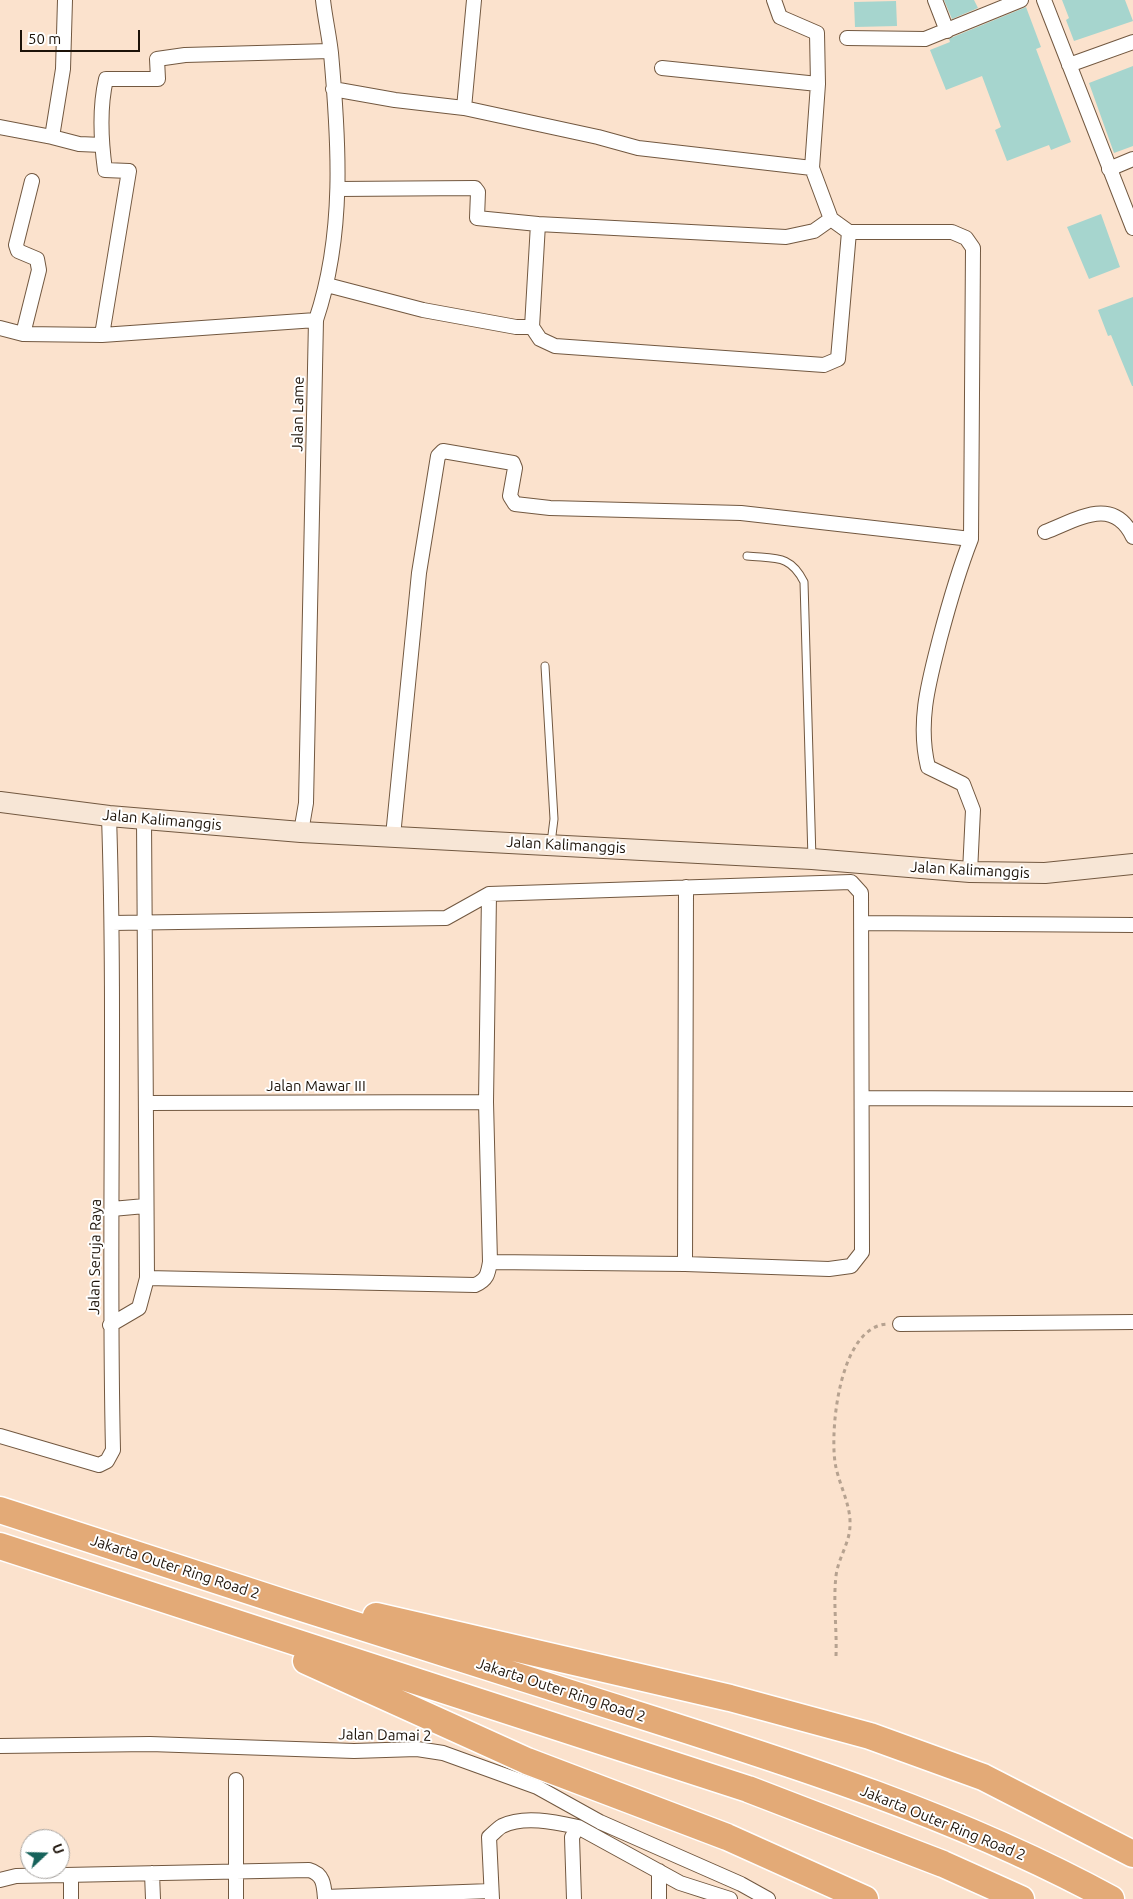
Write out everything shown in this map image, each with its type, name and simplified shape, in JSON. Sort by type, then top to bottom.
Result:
[{"type":"highway","name":"Jakarta Outer Ring Road 2","points":[[0,1510],[199,1576],[757,1753],[959,1826],[1056,1869],[1111,1899]]},
{"type":"highway","points":[[0,1546],[748,1789],[943,1864],[1020,1899]]},
{"type":"highway","points":[[199,1576],[554,1656],[730,1698],[870,1736],[983,1777],[1133,1854]]},
{"type":"highway","points":[[185,1606],[527,1761],[726,1837],[866,1899]]},
{"type":"main road","name":"Jalan Kalimanggis","points":[[0,802],[109,816],[301,832],[812,859],[970,872],[1045,873],[1133,864]]},
{"type":"street","points":[[52,137],[63,70],[65,0]]},
{"type":"street","name":"Jalan Lame","points":[[301,832],[306,803],[316,320],[327,286],[337,222],[338,189],[330,51],[323,0]]},
{"type":"street","points":[[464,108],[474,0]]},
{"type":"street","points":[[774,0],[780,17],[817,33],[818,84],[812,168],[831,219],[849,232],[952,232],[966,238],[973,248],[971,539],[956,576],[925,697],[923,746],[928,767],[963,784],[973,810],[970,872]]},
{"type":"street","points":[[935,0],[947,31]]},
{"type":"street","points":[[848,38],[917,41],[947,31],[1020,0]]},
{"type":"street","points":[[1044,0],[1133,228]]},
{"type":"street","points":[[1069,65],[1133,42]]},
{"type":"street","points":[[102,336],[129,171],[105,170],[102,145],[103,94],[106,79],[158,79],[158,59],[185,55],[330,51]]},
{"type":"street","points":[[662,68],[818,84]]},
{"type":"street","points":[[333,89],[395,100],[464,108],[598,137],[638,148],[812,168]]},
{"type":"street","points":[[0,127],[79,144],[102,145]]},
{"type":"street","points":[[1109,168],[1133,159]]},
{"type":"street","points":[[23,334],[39,270],[37,259],[18,251],[16,245],[32,181]]},
{"type":"street","points":[[338,189],[475,188],[478,192],[477,218],[538,224],[786,237],[814,231],[831,219]]},
{"type":"street","points":[[538,224],[532,327],[540,339],[555,346],[824,365],[838,359],[849,232]]},
{"type":"street","points":[[327,286],[422,310],[516,327],[532,327]]},
{"type":"street","points":[[0,328],[23,334],[102,336],[316,320]]},
{"type":"street","points":[[393,836],[418,573],[438,456],[442,451],[513,463],[515,468],[510,496],[515,504],[550,508],[741,513],[971,539]]},
{"type":"street","points":[[1045,532],[1102,512],[1114,514],[1121,519],[1133,537]]},
{"type":"street","name":"Jalan Seruja Raya","points":[[109,816],[112,923],[110,1325]]},
{"type":"street","name":"Jalan Seruja Raya","points":[[110,1325],[139,1308],[147,1278],[143,923],[144,819]]},
{"type":"street","points":[[112,923],[446,918],[489,894],[851,882],[861,893],[863,1098],[862,1252],[851,1266],[829,1269],[685,1264],[490,1262]]},
{"type":"street","points":[[685,1264],[686,887]]},
{"type":"street","points":[[147,1278],[475,1285],[483,1282],[488,1276],[490,1262],[486,1102],[489,894]]},
{"type":"street","points":[[862,923],[1133,925]]},
{"type":"street","points":[[863,1098],[1133,1099]]},
{"type":"street","name":"Jalan Mawar III","points":[[146,1103],[486,1102]]},
{"type":"street","points":[[112,1209],[145,1206]]},
{"type":"street","points":[[900,1324],[1133,1322]]},
{"type":"street","points":[[0,1436],[99,1465],[106,1461],[113,1450],[110,1325]]},
{"type":"street","name":"Jalan Damai 2","points":[[0,1746],[150,1744],[345,1751],[417,1749],[443,1753],[537,1787],[600,1822],[741,1884],[768,1899]]},
{"type":"street","points":[[236,1780],[236,1899]]},
{"type":"street","points":[[71,1899],[70,1875],[309,1870],[315,1872],[322,1880],[325,1898],[492,1895],[489,1837],[502,1826],[522,1822],[552,1821],[578,1827],[680,1883],[730,1899]]},
{"type":"street","points":[[574,1899],[572,1837],[578,1827]]},
{"type":"street","points":[[659,1871],[659,1899]]},
{"type":"street","points":[[152,1873],[153,1899]]},
{"type":"street","points":[[0,1880],[20,1876]]},
{"type":"lane","points":[[747,556],[788,561],[798,570],[804,582],[812,859]]},
{"type":"lane","points":[[545,666],[554,819],[551,844]]},
{"type":"path","points":[[836,1656],[835,1578],[837,1564],[848,1540],[850,1525],[834,1460],[836,1416],[840,1388],[853,1350],[864,1334],[877,1326],[900,1324]]},
{"type":"building","points":[[944,0],[974,0],[978,8],[952,19]]},
{"type":"building","points":[[1062,0],[1125,0],[1133,21],[1074,41],[1066,20],[1069,18]]},
{"type":"building","points":[[896,1],[897,26],[855,27],[854,2]]},
{"type":"building","points":[[1026,7],[1041,47],[1036,49],[1071,142],[1051,150],[1049,145],[1007,161],[995,130],[1001,127],[982,76],[946,90],[930,50],[950,42],[949,39],[953,37]]},
{"type":"building","points":[[1133,66],[1133,146],[1114,153],[1089,83]]},
{"type":"building","points":[[1101,214],[1120,267],[1089,279],[1067,227]]},
{"type":"building","points":[[1133,297],[1132,386],[1111,335],[1108,336],[1098,310]]}]
